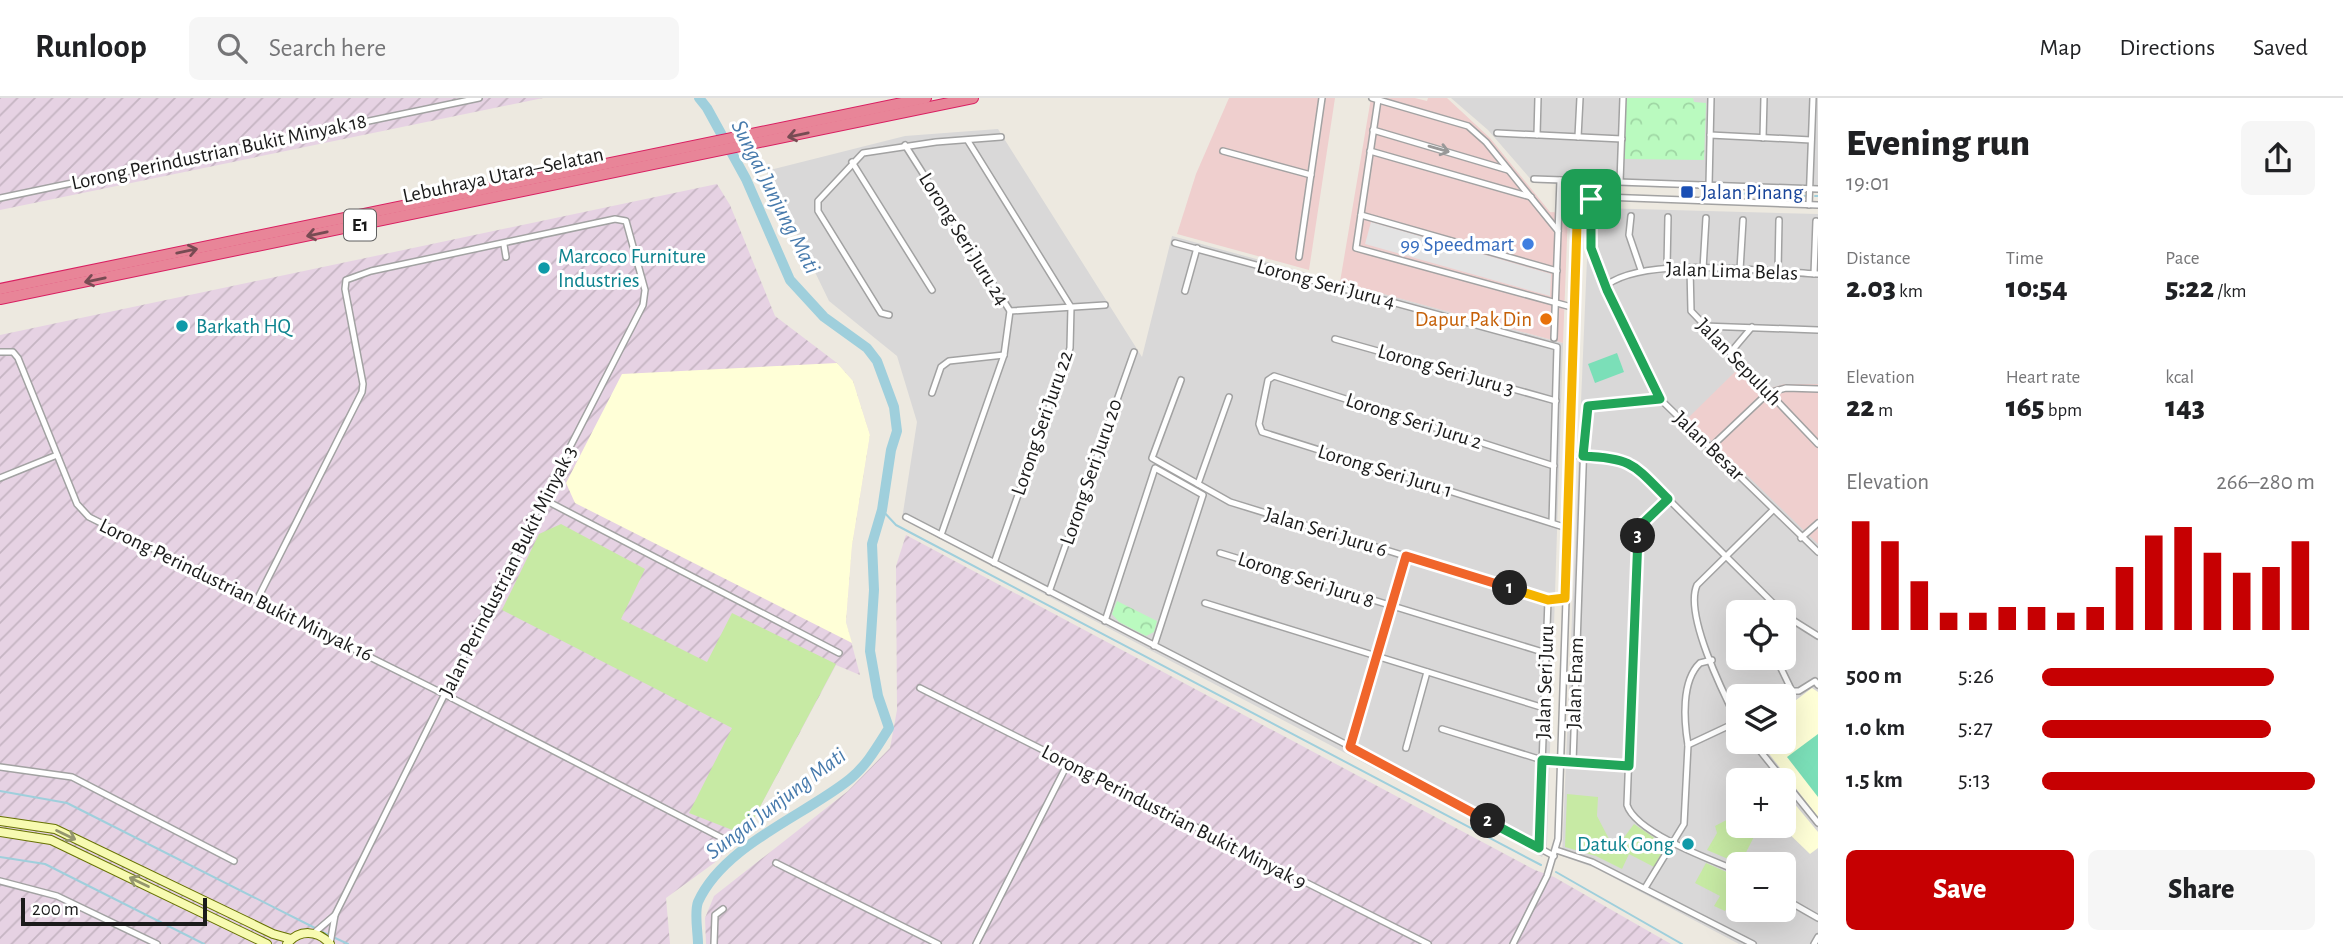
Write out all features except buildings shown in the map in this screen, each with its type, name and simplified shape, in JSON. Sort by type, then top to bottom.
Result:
[{"type":"highway","name":"Lebuhraya Utara–Selatan","points":[[0,299],[720,150],[743,140],[926,98]]},
{"type":"highway","name":"Lebuhraya Utara–Selatan","points":[[0,289],[712,142],[743,140],[973,98]]},
{"type":"main road","points":[[0,821],[55,830],[289,942],[299,934],[316,931],[330,940]]},
{"type":"main road","points":[[0,832],[51,840],[267,944]]},
{"type":"street","name":"Lorong Perindustrian Bukit Minyak 18","points":[[0,196],[479,98]]},
{"type":"street","points":[[1299,257],[1322,98]]},
{"type":"street","points":[[1537,135],[1538,98]]},
{"type":"street","points":[[1578,137],[1580,98]]},
{"type":"street","points":[[1620,182],[1623,98]]},
{"type":"street","points":[[1709,185],[1711,98]]},
{"type":"street","points":[[1763,138],[1764,98]]},
{"type":"street","points":[[1809,205],[1813,98]]},
{"type":"street","points":[[1559,231],[1486,142],[1464,123],[1375,99],[1356,248],[1575,308]]},
{"type":"street","points":[[1373,130],[1508,170]]},
{"type":"street","points":[[1497,134],[1622,139]]},
{"type":"street","points":[[1710,135],[1811,140]]},
{"type":"street","points":[[889,315],[881,313],[817,208],[818,201],[863,153],[905,145],[1001,137]]},
{"type":"street","points":[[968,141],[1071,307]]},
{"type":"street","name":"Lorong Seri Juru 24","points":[[905,145],[1010,311],[1004,355],[941,535]]},
{"type":"street","points":[[1223,151],[1311,175]]},
{"type":"street","points":[[1370,151],[1531,197]]},
{"type":"street","points":[[852,162],[932,290]]},
{"type":"street","points":[[1534,179],[1818,189]]},
{"type":"street","points":[[1554,338],[1560,180]]},
{"type":"street","points":[[1513,944],[1555,853],[1579,211],[1583,203],[1591,199],[1818,205]]},
{"type":"street","name":"Jalan Besar","points":[[1591,199],[1591,248],[1660,399],[1818,552]]},
{"type":"street","points":[[1545,214],[1559,213]]},
{"type":"street","points":[[1361,215],[1557,271]]},
{"type":"street","points":[[1631,216],[1629,235],[1641,270]]},
{"type":"street","points":[[1667,267],[1668,217]]},
{"type":"street","points":[[1703,269],[1706,218]]},
{"type":"street","name":"Jalan Perindustrian Bukit Minyak 3","points":[[335,915],[645,300],[645,290],[626,221],[615,219],[504,245]]},
{"type":"street","points":[[1740,271],[1743,220]]},
{"type":"street","points":[[1778,272],[1779,220]]},
{"type":"street","points":[[1816,221],[1816,274]]},
{"type":"street","name":"Lorong Seri Juru 4","points":[[1175,243],[1558,347],[1556,401]]},
{"type":"street","points":[[257,600],[362,392],[363,384],[345,289],[346,280],[371,271],[504,245],[506,257]]},
{"type":"street","points":[[1185,291],[1197,248]]},
{"type":"street","name":"Jalan Lima Belas","points":[[1607,285],[1641,270],[1667,267],[1816,274]]},
{"type":"street","name":"Jalan Sepuluh","points":[[1690,268],[1689,302],[1703,326],[1818,444]]},
{"type":"street","points":[[1010,311],[1105,305]]},
{"type":"street","name":"Lorong Seri Juru 22","points":[[994,563],[1070,348],[1071,307]]},
{"type":"street","points":[[1703,326],[1818,330]]},
{"type":"street","points":[[1730,353],[1752,327]]},
{"type":"street","name":"Lorong Seri Juru 3","points":[[1335,339],[1556,401]]},
{"type":"street","name":"Lorong Perindustrian Bukit Minyak 16","points":[[0,352],[13,352],[19,358],[57,455],[84,514],[446,695],[722,838]]},
{"type":"street","name":"Lorong Seri Juru 20","points":[[1049,592],[1133,352]]},
{"type":"street","points":[[932,394],[941,367],[948,361],[1004,355]]},
{"type":"street","name":"Lorong Seri Juru 2","points":[[1274,376],[1554,466]]},
{"type":"street","name":"Lorong Seri Juru 1","points":[[1274,376],[1268,380],[1259,424],[1262,432],[1567,528]]},
{"type":"street","name":"Jalan Seri Juru 6","points":[[1181,380],[1152,458],[1230,502],[1548,600]]},
{"type":"street","points":[[1711,447],[1768,393],[1786,388],[1818,389]]},
{"type":"street","points":[[1198,484],[1229,397]]},
{"type":"street","name":"Jalan Enam","points":[[1573,762],[1583,456],[1588,406],[1660,399]]},
{"type":"street","points":[[1552,523],[1556,401]]},
{"type":"street","points":[[0,478],[57,455]]},
{"type":"street","points":[[1569,455],[1611,457],[1630,463],[1769,600]]},
{"type":"street","points":[[1105,621],[1155,468],[1203,495],[1154,646]]},
{"type":"street","points":[[543,499],[839,653]]},
{"type":"street","points":[[1668,499],[1642,524],[1637,539],[1629,810],[1637,821],[1672,841],[1726,866]]},
{"type":"street","points":[[1726,693],[1695,615],[1693,593],[1697,585],[1773,510]]},
{"type":"street","points":[[906,517],[1539,848],[1592,862],[1753,944]]},
{"type":"street","points":[[1801,538],[1818,523]]},
{"type":"street","name":"Lorong Seri Juru 8","points":[[1220,553],[1546,653]]},
{"type":"street","points":[[1350,747],[1406,556]]},
{"type":"street","points":[[1548,600],[1565,598]]},
{"type":"street","name":"Jalan Seri Juru","points":[[1539,848],[1548,600]]},
{"type":"street","points":[[1205,603],[1544,708]]},
{"type":"street","points":[[1796,622],[1818,636]]},
{"type":"street","points":[[1645,888],[1684,824],[1688,745],[1687,695],[1690,677],[1700,663],[1712,660]]},
{"type":"street","points":[[1782,670],[1792,691],[1799,691],[1815,681],[1818,685]]},
{"type":"street","points":[[1406,748],[1427,672]]},
{"type":"street","name":"Lorong Perindustrian Bukit Minyak 9","points":[[920,688],[1428,944]]},
{"type":"street","points":[[1688,745],[1726,728]]},
{"type":"street","points":[[1442,729],[1542,760],[1629,766]]},
{"type":"street","points":[[1763,754],[1818,823]]},
{"type":"street","points":[[976,944],[1068,763]]},
{"type":"street","points":[[0,766],[72,777],[234,861]]},
{"type":"street","points":[[776,863],[938,944]]},
{"type":"street","points":[[0,881],[57,896],[157,944]]},
{"type":"street","points":[[1796,905],[1818,918]]},
{"type":"street","points":[[714,944],[715,915],[723,909]]},
{"type":"street","points":[[316,931],[335,915]]},
{"type":"street","points":[[330,940],[335,915]]},
{"type":"street","points":[[1814,944],[1818,937]]},
{"type":"shaded area","points":[[0,98],[543,98],[0,210]]},
{"type":"shaded area","points":[[1229,98],[1335,98],[1309,270],[1177,234],[1196,174]]},
{"type":"shaded area","points":[[1371,98],[1415,98],[1427,101],[1428,98],[1447,98],[1490,138],[1550,212],[1568,213],[1563,343],[1340,282]]},
{"type":"shaded area","points":[[1451,98],[1818,98],[1818,193],[1534,183],[1488,130]]},
{"type":"shaded area","points":[[998,129],[1142,357],[1172,236],[1563,343],[1547,845],[1542,857],[902,519],[917,422],[897,356],[829,301],[766,171],[905,136]]},
{"type":"shaded area","points":[[717,184],[730,205],[775,316],[837,363],[853,381],[870,435],[852,546],[846,622],[860,675],[836,665],[745,835],[714,863],[666,898],[670,944],[0,944],[0,335]]},
{"type":"shaded area","points":[[1598,208],[1818,214],[1818,944],[1739,944],[1595,868],[1562,856],[1589,211]]},
{"type":"shaded area","points":[[1371,222],[1551,274],[1550,296],[1365,244]]},
{"type":"shaded area","points":[[1746,361],[1770,388],[1784,384],[1818,384],[1818,544],[1688,418]]},
{"type":"shaded area","points":[[837,363],[853,381],[870,435],[852,546],[846,622],[852,643],[575,503],[566,483],[622,374]]},
{"type":"shaded area","points":[[906,535],[1535,870],[1554,877],[1671,944],[706,944],[705,918],[714,896],[848,791],[890,748],[897,710],[896,566]]},
{"type":"shaded area","points":[[1812,688],[1818,692],[1818,817],[1796,789],[1796,768],[1780,768],[1769,754],[1796,754],[1796,700]]},
{"type":"shaded area","points":[[1796,806],[1818,832],[1818,848],[1810,854],[1793,838],[1796,838]]},
{"type":"green space","points":[[1626,98],[1693,98],[1694,102],[1706,103],[1704,160],[1624,159]]},
{"type":"green space","points":[[1617,353],[1624,372],[1595,383],[1588,364]]},
{"type":"green space","points":[[561,524],[645,569],[621,619],[707,662],[732,613],[836,664],[745,835],[689,813],[732,728],[502,610],[539,534]]},
{"type":"green space","points":[[1117,601],[1157,621],[1154,632],[1146,636],[1119,622],[1112,614]]},
{"type":"green space","points":[[1818,734],[1818,797],[1787,757],[1796,754],[1796,750]]},
{"type":"green space","points":[[1567,794],[1598,797],[1597,816],[1609,839],[1622,840],[1634,824],[1662,843],[1664,849],[1654,867],[1629,854],[1622,869],[1596,856],[1565,847]]},
{"type":"green space","points":[[1726,820],[1726,838],[1753,838],[1746,852],[1726,852],[1726,858],[1707,850],[1717,833],[1715,826]]},
{"type":"green space","points":[[1706,863],[1726,872],[1725,911],[1714,906],[1720,896],[1695,883]]},
{"type":"waterway","name":"Sungai Junjung Mati","points":[[698,944],[697,906],[710,882],[745,848],[856,774],[889,728],[878,696],[870,651],[874,590],[872,544],[882,510],[891,450],[897,431],[894,407],[877,361],[867,348],[824,317],[790,280],[746,179],[699,98]]},
{"type":"waterway","points":[[1702,192],[1805,196]]},
{"type":"waterway","points":[[882,510],[896,525],[1541,865]]},
{"type":"waterway","points":[[0,791],[67,803],[315,928]]},
{"type":"waterway","points":[[0,857],[45,864],[204,944]]},
{"type":"waterway","points":[[1556,872],[1682,944]]},
{"type":"waterway","points":[[320,931],[348,944]]},
{"type":"place","name":"Jalan Pinang","points":[[1687,192]]},
{"type":"place","name":"99 Speedmart","points":[[1528,244]]},
{"type":"place","name":"Marcoco Furniture Industries","points":[[544,268]]},
{"type":"place","name":"Dapur Pak Din","points":[[1546,319]]},
{"type":"place","name":"Barkath HQ","points":[[182,326]]},
{"type":"place","name":"Datuk Gong","points":[[1688,844]]},
{"type":"route","points":[[1591,199],[1591,248],[1604,276],[1607,290],[1660,399],[1595,403],[1588,406],[1585,411],[1583,456],[1625,460],[1635,466],[1668,499],[1642,524],[1637,539],[1629,766],[1542,760],[1539,848],[1350,747],[1406,556],[1548,600],[1565,598],[1577,224],[1581,206],[1591,199]]}]
